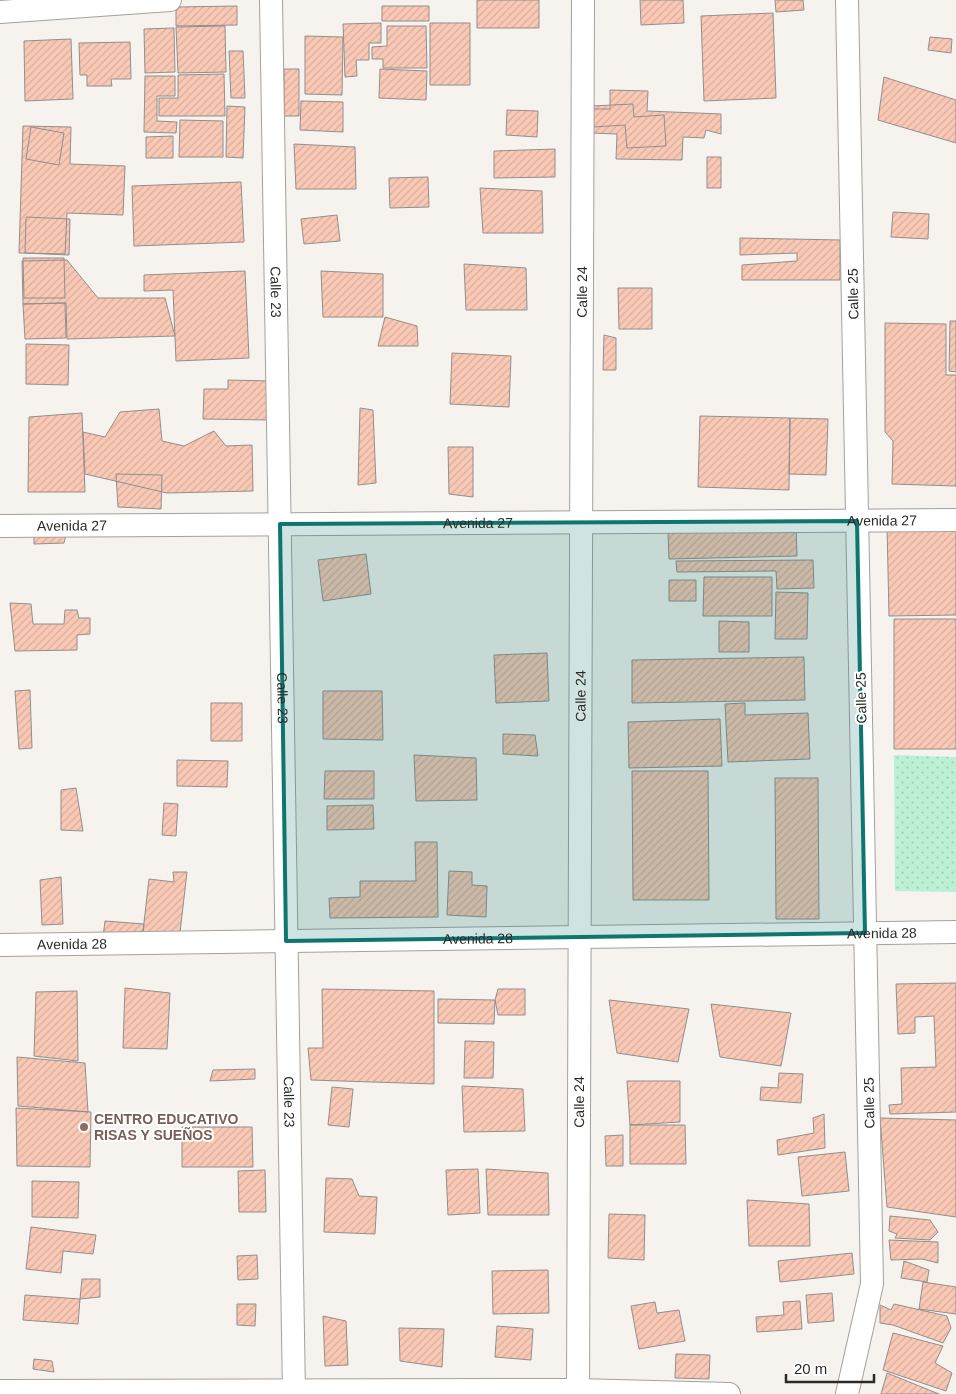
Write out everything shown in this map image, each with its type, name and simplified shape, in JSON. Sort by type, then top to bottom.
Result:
[{"type":"street","points":[[0,12],[170,0]]},
{"type":"street","name":"Calle 23","points":[[271,0],[294,1392]]},
{"type":"street","name":"Calle 24","points":[[578,1392],[583,0]]},
{"type":"street","name":"Calle 25","points":[[847,0],[872,1284],[847,1394]]},
{"type":"street","name":"Avenida 27","points":[[0,526],[956,520]]},
{"type":"street","name":"Avenida 28","points":[[0,945],[956,932]]},
{"type":"street","points":[[0,1391],[729,1394]]},
{"type":"highlighted area","points":[[857,521],[865,933],[286,941],[280,524]]},
{"type":"green space","points":[[894,755],[956,757],[956,892],[895,891]]},
{"type":"building","points":[[477,0],[539,0],[539,28],[477,28]]},
{"type":"building","points":[[640,0],[683,0],[684,23],[641,25]]},
{"type":"building","points":[[775,0],[803,0],[804,10],[776,12]]},
{"type":"building","points":[[237,6],[237,25],[176,26],[176,7]]},
{"type":"building","points":[[382,6],[429,6],[429,21],[382,21]]},
{"type":"building","points":[[773,13],[776,98],[704,101],[701,16]]},
{"type":"building","points":[[381,23],[381,43],[369,43],[369,60],[356,60],[357,76],[345,77],[343,24]]},
{"type":"building","points":[[430,23],[470,23],[470,85],[430,85]]},
{"type":"building","points":[[225,26],[226,72],[178,73],[176,27]]},
{"type":"building","points":[[387,26],[426,26],[427,68],[383,68],[383,59],[372,59],[372,47],[387,46]]},
{"type":"building","points":[[174,28],[175,72],[145,73],[144,29]]},
{"type":"building","points":[[305,36],[343,37],[342,95],[305,94]]},
{"type":"building","points":[[930,37],[952,39],[951,53],[928,50]]},
{"type":"building","points":[[71,39],[73,99],[25,101],[24,41]]},
{"type":"building","points":[[130,42],[131,79],[111,79],[112,86],[87,86],[87,75],[80,75],[79,43]]},
{"type":"building","points":[[229,51],[243,51],[245,98],[231,98]]},
{"type":"building","points":[[284,69],[299,69],[299,116],[284,116]]},
{"type":"building","points":[[380,69],[427,71],[426,100],[379,98]]},
{"type":"building","points":[[224,74],[225,116],[159,116],[159,98],[178,98],[178,75]]},
{"type":"building","points":[[145,76],[175,76],[175,96],[157,96],[157,121],[177,122],[176,133],[144,132]]},
{"type":"building","points":[[884,77],[956,100],[956,143],[878,120]]},
{"type":"building","points":[[610,90],[648,91],[647,111],[721,114],[721,134],[706,130],[704,138],[683,137],[682,160],[616,159],[617,134],[591,133],[592,109],[610,109]]},
{"type":"building","points":[[301,101],[343,102],[343,132],[300,130]]},
{"type":"building","points":[[633,104],[634,117],[664,115],[666,146],[627,148],[625,125],[593,127],[592,106]]},
{"type":"building","points":[[227,106],[245,107],[243,158],[226,157]]},
{"type":"building","points":[[507,110],[538,111],[537,137],[506,135]]},
{"type":"building","points":[[180,120],[223,121],[223,157],[179,157]]},
{"type":"building","points":[[23,126],[71,127],[70,164],[125,166],[123,215],[67,213],[65,254],[19,253]]},
{"type":"building","points":[[31,127],[64,133],[59,165],[26,159]]},
{"type":"building","points":[[173,136],[173,158],[146,158],[146,137]]},
{"type":"building","points":[[294,144],[355,147],[356,189],[296,189]]},
{"type":"building","points":[[555,149],[555,177],[494,178],[494,151]]},
{"type":"building","points":[[707,157],[721,157],[721,188],[707,188]]},
{"type":"building","points":[[428,177],[429,207],[390,208],[389,178]]},
{"type":"building","points":[[241,182],[244,242],[134,246],[132,186]]},
{"type":"building","points":[[480,188],[542,191],[543,233],[483,233]]},
{"type":"building","points":[[893,212],[929,214],[928,239],[891,237]]},
{"type":"building","points":[[337,215],[340,241],[304,244],[301,219]]},
{"type":"building","points":[[26,217],[70,219],[69,255],[25,253]]},
{"type":"building","points":[[740,238],[840,240],[840,280],[742,280],[742,265],[797,261],[797,253],[740,255]]},
{"type":"building","points":[[23,258],[64,258],[65,298],[24,298]]},
{"type":"building","points":[[67,260],[98,298],[165,298],[175,336],[67,339],[66,303],[23,304],[22,261]]},
{"type":"building","points":[[464,264],[526,268],[527,310],[466,310]]},
{"type":"building","points":[[245,271],[249,358],[176,361],[173,290],[144,291],[144,275]]},
{"type":"building","points":[[321,271],[383,274],[383,317],[323,317]]},
{"type":"building","points":[[618,288],[652,288],[652,329],[619,329]]},
{"type":"building","points":[[65,303],[66,338],[25,339],[23,304]]},
{"type":"building","points":[[385,317],[417,326],[418,346],[378,346]]},
{"type":"building","points":[[950,321],[956,321],[956,372],[949,371]]},
{"type":"building","points":[[885,323],[946,324],[946,375],[956,375],[956,486],[892,484],[893,441],[885,432]]},
{"type":"building","points":[[604,335],[616,338],[616,370],[603,370]]},
{"type":"building","points":[[26,344],[69,345],[68,385],[26,384]]},
{"type":"building","points":[[452,353],[511,356],[509,407],[450,404]]},
{"type":"building","points":[[228,380],[270,381],[270,420],[203,419],[204,389],[228,389]]},
{"type":"building","points":[[360,408],[373,410],[376,483],[358,485]]},
{"type":"building","points":[[159,409],[162,441],[184,446],[214,431],[226,446],[252,445],[253,491],[167,493],[85,474],[83,432],[105,437],[120,412]]},
{"type":"building","points":[[82,413],[85,492],[28,492],[29,417]]},
{"type":"building","points":[[700,416],[790,418],[789,490],[698,487]]},
{"type":"building","points":[[790,418],[828,419],[826,475],[789,474]]},
{"type":"building","points":[[448,447],[473,447],[473,497],[449,494]]},
{"type":"building","points":[[116,474],[162,475],[161,509],[118,507]]},
{"type":"building","points":[[956,524],[956,615],[889,616],[887,525]]},
{"type":"building","points":[[796,527],[797,556],[669,559],[668,530]]},
{"type":"building","points":[[34,532],[66,534],[64,543],[34,544]]},
{"type":"building","points":[[366,554],[371,594],[323,601],[318,560]]},
{"type":"building","points":[[813,560],[814,588],[777,589],[776,571],[677,572],[676,561]]},
{"type":"building","points":[[704,577],[772,577],[772,616],[703,616]]},
{"type":"building","points":[[669,580],[696,580],[696,601],[669,601]]},
{"type":"building","points":[[776,592],[808,593],[807,639],[775,639]]},
{"type":"building","points":[[10,603],[31,604],[33,624],[64,624],[65,610],[77,610],[79,618],[90,618],[90,634],[77,635],[77,650],[15,651]]},
{"type":"building","points":[[894,619],[956,619],[956,749],[894,749]]},
{"type":"building","points":[[719,621],[749,622],[749,652],[719,652]]},
{"type":"building","points":[[547,653],[549,701],[496,703],[494,655]]},
{"type":"building","points":[[804,657],[805,700],[632,703],[632,660]]},
{"type":"building","points":[[30,690],[32,748],[19,749],[15,691]]},
{"type":"building","points":[[323,691],[382,691],[383,740],[323,739]]},
{"type":"building","points":[[211,703],[242,703],[242,741],[211,741]]},
{"type":"building","points":[[745,703],[745,715],[808,713],[810,759],[728,762],[725,704]]},
{"type":"building","points":[[720,719],[722,766],[629,768],[628,722]]},
{"type":"building","points":[[503,734],[535,735],[538,756],[503,754]]},
{"type":"building","points":[[414,755],[476,758],[477,800],[416,801]]},
{"type":"building","points":[[177,760],[228,761],[227,787],[177,786]]},
{"type":"building","points":[[325,771],[374,771],[374,799],[324,799]]},
{"type":"building","points":[[632,771],[708,771],[709,900],[633,900]]},
{"type":"building","points":[[775,778],[818,778],[819,919],[776,919]]},
{"type":"building","points":[[76,788],[83,831],[61,830],[61,790]]},
{"type":"building","points":[[164,803],[178,804],[176,836],[162,835]]},
{"type":"building","points":[[373,805],[374,829],[327,830],[327,806]]},
{"type":"building","points":[[415,842],[437,842],[438,917],[330,918],[329,898],[360,897],[360,881],[416,881]]},
{"type":"building","points":[[449,871],[472,872],[472,885],[487,886],[486,917],[447,915]]},
{"type":"building","points":[[173,872],[187,872],[179,941],[142,940],[149,879],[174,882]]},
{"type":"building","points":[[61,877],[63,924],[42,925],[40,880]]},
{"type":"building","points":[[105,921],[144,924],[142,940],[103,937]]},
{"type":"building","points":[[956,983],[956,1112],[890,1114],[889,1105],[902,1104],[901,1068],[936,1067],[934,1016],[915,1017],[915,1033],[898,1034],[896,984]]},
{"type":"building","points":[[125,988],[170,993],[167,1049],[123,1048]]},
{"type":"building","points":[[322,989],[434,991],[434,1084],[311,1080],[308,1048],[323,1048]]},
{"type":"building","points":[[498,989],[525,989],[525,1015],[498,1015],[495,1000]]},
{"type":"building","points":[[77,991],[78,1061],[34,1056],[36,992]]},
{"type":"building","points":[[438,999],[495,1000],[494,1024],[438,1023]]},
{"type":"building","points":[[609,1000],[689,1009],[678,1062],[617,1053]]},
{"type":"building","points":[[711,1004],[791,1013],[781,1066],[720,1057]]},
{"type":"building","points":[[465,1041],[494,1042],[493,1078],[464,1078]]},
{"type":"building","points":[[17,1057],[85,1063],[88,1112],[18,1106]]},
{"type":"building","points":[[255,1069],[255,1079],[210,1081],[213,1070]]},
{"type":"building","points":[[779,1073],[803,1074],[801,1103],[760,1100],[761,1087],[778,1088]]},
{"type":"building","points":[[627,1081],[680,1081],[680,1122],[630,1125]]},
{"type":"building","points":[[462,1086],[523,1089],[525,1131],[464,1132]]},
{"type":"building","points":[[332,1087],[353,1089],[349,1127],[328,1125]]},
{"type":"building","points":[[16,1108],[91,1112],[90,1167],[17,1166]]},
{"type":"building","points":[[824,1114],[825,1148],[778,1155],[777,1140],[814,1133],[813,1118]]},
{"type":"building","points":[[880,1118],[956,1120],[956,1217],[887,1207]]},
{"type":"building","points":[[630,1125],[685,1125],[686,1164],[630,1164]]},
{"type":"building","points":[[182,1127],[252,1127],[253,1167],[182,1167]]},
{"type":"building","points":[[623,1135],[623,1166],[606,1166],[605,1136]]},
{"type":"building","points":[[845,1152],[849,1191],[802,1196],[798,1157]]},
{"type":"building","points":[[478,1169],[480,1213],[448,1215],[446,1170]]},
{"type":"building","points":[[486,1169],[548,1173],[549,1215],[488,1215]]},
{"type":"building","points":[[265,1170],[266,1212],[239,1212],[238,1171]]},
{"type":"building","points":[[326,1178],[352,1179],[359,1196],[377,1197],[375,1234],[324,1232]]},
{"type":"building","points":[[32,1181],[79,1182],[78,1218],[32,1217]]},
{"type":"building","points":[[747,1200],[809,1204],[810,1246],[749,1246]]},
{"type":"building","points":[[609,1214],[645,1215],[644,1260],[608,1258]]},
{"type":"building","points":[[890,1216],[930,1220],[938,1232],[930,1240],[895,1238],[897,1234],[889,1231]]},
{"type":"building","points":[[31,1227],[96,1235],[93,1254],[63,1251],[61,1273],[26,1269]]},
{"type":"building","points":[[889,1240],[938,1242],[938,1263],[922,1259],[891,1260]]},
{"type":"building","points":[[852,1253],[854,1274],[780,1282],[778,1261]]},
{"type":"building","points":[[257,1255],[258,1279],[238,1280],[237,1256]]},
{"type":"building","points":[[904,1261],[929,1270],[927,1282],[901,1278]]},
{"type":"building","points":[[548,1270],[549,1313],[493,1314],[492,1271]]},
{"type":"building","points":[[82,1279],[100,1279],[100,1297],[80,1299]]},
{"type":"building","points":[[923,1282],[956,1287],[956,1314],[919,1309]]},
{"type":"building","points":[[832,1293],[834,1321],[808,1323],[806,1295]]},
{"type":"building","points":[[25,1295],[80,1299],[78,1324],[23,1320]]},
{"type":"building","points":[[800,1301],[802,1329],[757,1332],[756,1317],[784,1315],[783,1302]]},
{"type":"building","points":[[655,1302],[657,1313],[679,1310],[685,1341],[639,1349],[631,1306]]},
{"type":"building","points":[[237,1304],[256,1304],[255,1326],[237,1325]]},
{"type":"building","points":[[894,1304],[947,1316],[951,1328],[943,1343],[893,1325],[880,1323],[880,1305],[891,1310]]},
{"type":"building","points":[[323,1316],[346,1321],[348,1365],[325,1366]]},
{"type":"building","points":[[497,1326],[533,1329],[531,1360],[495,1357]]},
{"type":"building","points":[[399,1328],[444,1329],[442,1367],[400,1361]]},
{"type":"building","points":[[893,1333],[943,1346],[935,1363],[952,1373],[946,1391],[883,1370]]},
{"type":"building","points":[[676,1354],[710,1355],[709,1379],[675,1378]]},
{"type":"building","points":[[34,1359],[52,1361],[54,1372],[33,1369]]},
{"type":"building","points":[[887,1373],[939,1394],[881,1394]]},
{"type":"place","name":"CENTRO EDUCATIVO RISAS Y SUEÑOS","points":[[84,1127]]}]
